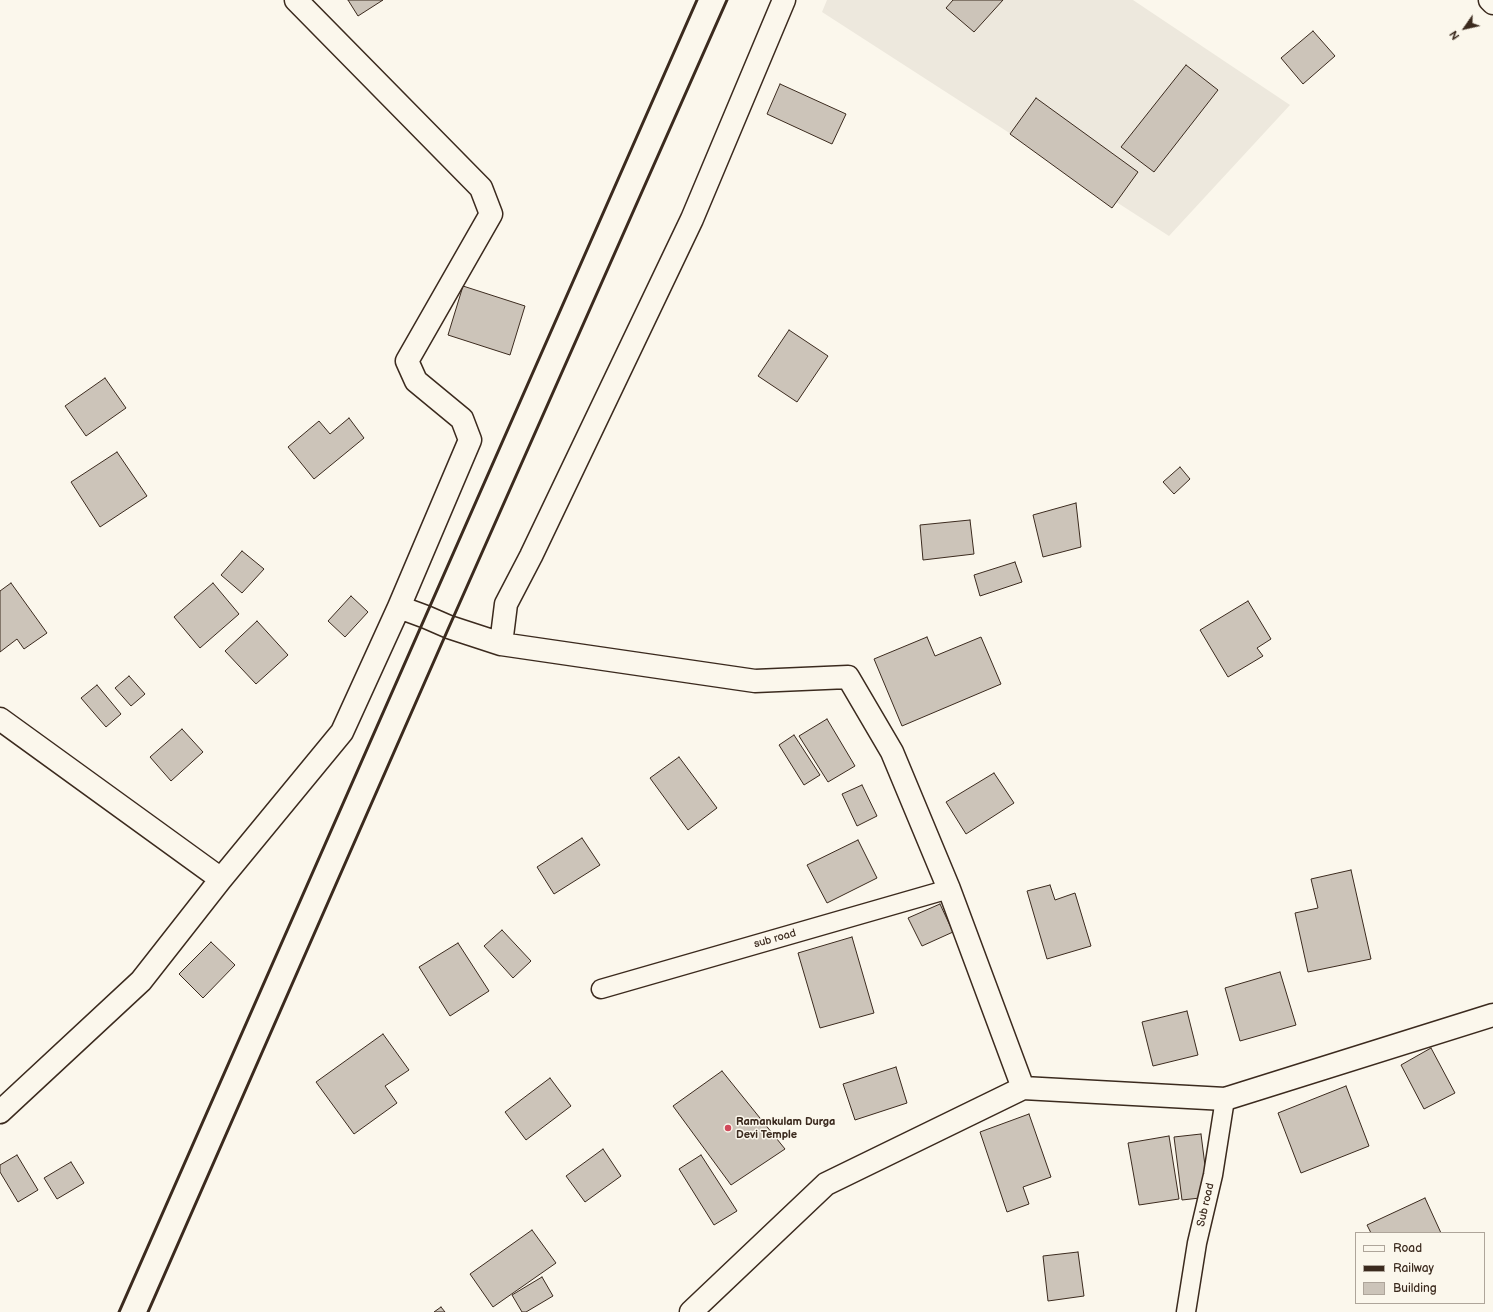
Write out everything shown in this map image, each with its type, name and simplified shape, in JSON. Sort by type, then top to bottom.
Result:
[{"type":"street","points":[[0,1112],[141,981],[221,879],[342,732],[399,608],[470,440],[462,419],[416,381],[407,362],[491,214],[481,188],[296,0]]},
{"type":"street","points":[[501,644],[506,604],[531,556],[692,220],[784,0]]},
{"type":"street","points":[[1490,0],[1493,3]]},
{"type":"street","points":[[399,608],[426,617],[449,628],[501,644],[755,682],[848,677],[892,752],[948,889],[1023,1088]]},
{"type":"street","points":[[0,719],[221,879]]},
{"type":"street","points":[[691,1312],[826,1184],[1023,1088],[1225,1099],[1493,1015]]},
{"type":"lane","name":"sub road","points":[[601,989],[948,889]]},
{"type":"lane","name":"Sub road","points":[[1186,1312],[1197,1243],[1213,1175],[1225,1099]]},
{"type":"shaded area","points":[[827,0],[1133,0],[1290,105],[1169,236],[822,12]]},
{"type":"building","points":[[348,0],[383,0],[358,16]]},
{"type":"building","points":[[953,0],[1003,0],[974,32],[946,8]]},
{"type":"building","points":[[1313,31],[1335,56],[1303,84],[1281,58]]},
{"type":"building","points":[[1186,65],[1218,90],[1154,172],[1121,147]]},
{"type":"building","points":[[780,84],[846,114],[832,144],[767,114]]},
{"type":"building","points":[[1036,98],[1138,172],[1112,208],[1010,134]]},
{"type":"building","points":[[463,286],[525,306],[510,355],[448,335]]},
{"type":"building","points":[[789,330],[828,356],[797,402],[758,376]]},
{"type":"building","points":[[105,378],[126,408],[86,436],[65,406]]},
{"type":"building","points":[[349,418],[364,438],[314,479],[288,447],[319,421],[330,434]]},
{"type":"building","points":[[117,452],[147,496],[100,527],[71,482]]},
{"type":"building","points":[[1180,467],[1190,479],[1174,494],[1163,482]]},
{"type":"building","points":[[1076,503],[1081,547],[1043,557],[1033,515]]},
{"type":"building","points":[[970,520],[974,554],[923,560],[920,525]]},
{"type":"building","points":[[242,551],[264,569],[242,593],[221,575]]},
{"type":"building","points":[[1015,562],[1022,582],[980,596],[974,575]]},
{"type":"building","points":[[11,583],[47,633],[24,649],[17,639],[0,652],[0,591]]},
{"type":"building","points":[[213,583],[239,614],[200,648],[174,617]]},
{"type":"building","points":[[351,596],[368,612],[345,637],[328,621]]},
{"type":"building","points":[[1248,601],[1271,639],[1257,648],[1263,656],[1228,677],[1200,630]]},
{"type":"building","points":[[257,621],[288,655],[256,684],[225,651]]},
{"type":"building","points":[[927,637],[935,656],[981,637],[1001,684],[902,726],[874,659]]},
{"type":"building","points":[[129,676],[145,694],[131,706],[115,688]]},
{"type":"building","points":[[97,685],[121,714],[106,727],[81,698]]},
{"type":"building","points":[[827,719],[855,766],[828,782],[799,736]]},
{"type":"building","points":[[182,729],[203,752],[171,781],[150,757]]},
{"type":"building","points":[[794,735],[820,775],[804,785],[779,745]]},
{"type":"building","points":[[679,757],[717,808],[688,830],[650,778]]},
{"type":"building","points":[[994,773],[1014,803],[966,834],[946,802]]},
{"type":"building","points":[[862,785],[877,816],[857,826],[842,794]]},
{"type":"building","points":[[582,838],[600,865],[554,894],[537,867]]},
{"type":"building","points":[[858,840],[877,878],[827,903],[807,865]]},
{"type":"building","points":[[1351,870],[1371,959],[1308,972],[1295,913],[1318,908],[1311,879]]},
{"type":"building","points":[[1050,885],[1055,900],[1075,893],[1091,946],[1047,959],[1027,891]]},
{"type":"building","points":[[940,904],[953,932],[922,946],[908,918]]},
{"type":"building","points":[[502,930],[531,961],[513,978],[484,946]]},
{"type":"building","points":[[852,937],[874,1013],[820,1028],[798,953]]},
{"type":"building","points":[[211,942],[235,965],[203,998],[179,974]]},
{"type":"building","points":[[458,943],[489,991],[450,1016],[419,967]]},
{"type":"building","points":[[1280,972],[1296,1025],[1240,1041],[1225,988]]},
{"type":"building","points":[[1187,1011],[1198,1055],[1153,1066],[1142,1022]]},
{"type":"building","points":[[383,1034],[409,1070],[385,1086],[397,1103],[354,1134],[316,1082]]},
{"type":"building","points":[[1431,1048],[1455,1093],[1424,1109],[1401,1065]]},
{"type":"building","points":[[896,1067],[907,1103],[855,1120],[843,1084]]},
{"type":"building","name":"Ramankulam Durga Devi Temple","points":[[722,1071],[785,1149],[731,1185],[673,1106]]},
{"type":"building","points":[[550,1078],[571,1106],[526,1140],[505,1112]]},
{"type":"building","points":[[1346,1086],[1369,1146],[1301,1173],[1278,1113]]},
{"type":"building","points":[[1029,1114],[1051,1177],[1023,1187],[1029,1204],[1007,1212],[980,1132]]},
{"type":"building","points":[[1201,1134],[1209,1197],[1182,1200],[1174,1137]]},
{"type":"building","points":[[1169,1136],[1179,1199],[1139,1205],[1128,1143]]},
{"type":"building","points":[[603,1149],[621,1176],[585,1202],[566,1176]]},
{"type":"building","points":[[17,1155],[38,1190],[18,1202],[0,1172],[0,1165]]},
{"type":"building","points":[[701,1155],[737,1211],[714,1225],[679,1169]]},
{"type":"building","points":[[71,1162],[84,1183],[57,1199],[44,1178]]},
{"type":"building","points":[[1425,1198],[1441,1232],[1370,1232],[1367,1225]]},
{"type":"building","points":[[532,1230],[556,1263],[493,1307],[470,1274]]},
{"type":"building","points":[[1078,1252],[1084,1296],[1048,1301],[1043,1256]]},
{"type":"building","points":[[542,1277],[553,1296],[526,1312],[522,1312],[512,1295]]},
{"type":"building","points":[[441,1307],[445,1312],[434,1312]]},
{"type":"railway","points":[[119,1312],[697,0]]},
{"type":"railway","points":[[148,1312],[727,0]]},
{"type":"place","name":"Ramankulam Durga Devi Temple","points":[[728,1128]]}]
